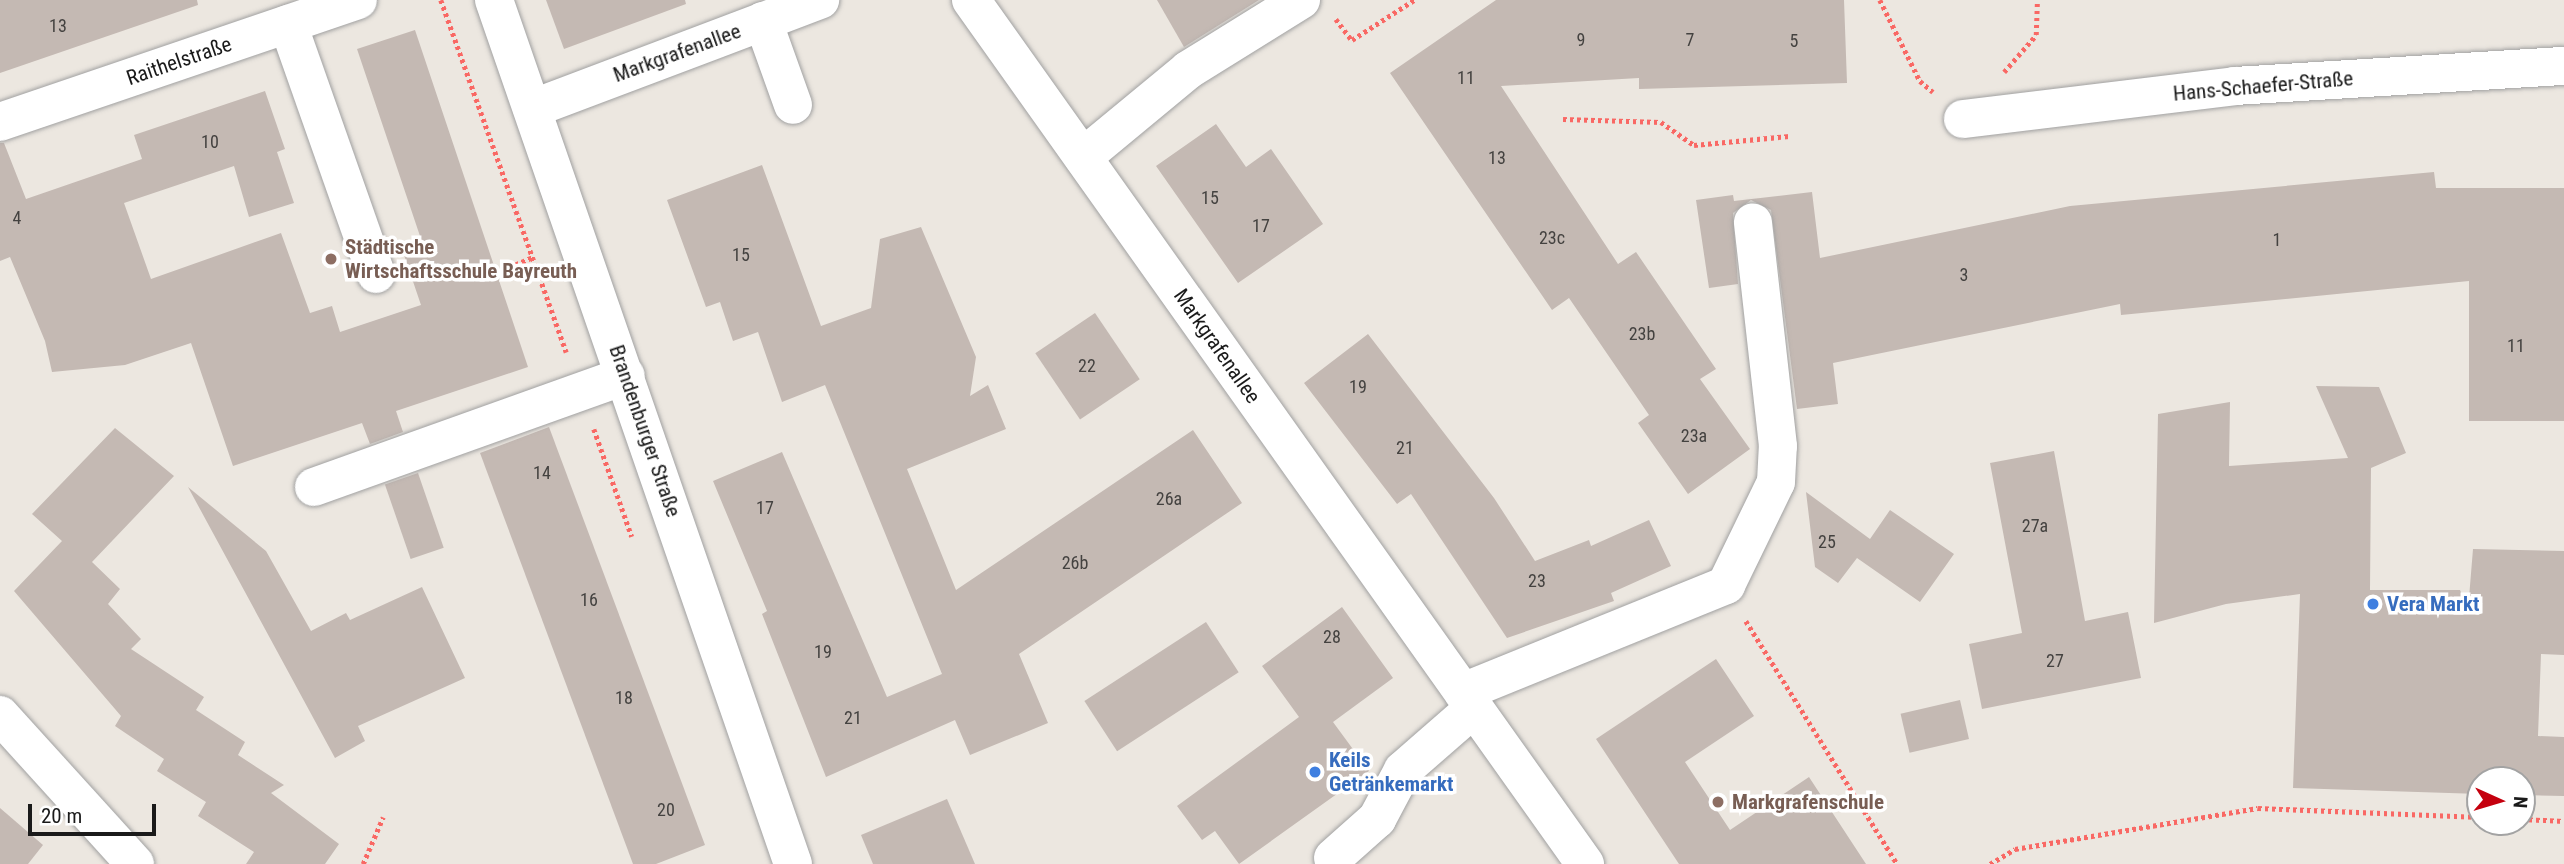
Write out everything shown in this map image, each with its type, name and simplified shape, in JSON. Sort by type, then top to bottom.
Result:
[{"type":"street","name":"Raithelstraße","points":[[0,121],[358,0]]},
{"type":"street","name":"Brandenburger Straße","points":[[494,0],[534,108],[793,864]]},
{"type":"street","name":"Markgrafenallee","points":[[534,108],[820,0]]},
{"type":"street","name":"Markgrafenallee","points":[[971,0],[1586,864]]},
{"type":"street","points":[[1083,157],[1188,70],[1315,5]]},
{"type":"street","points":[[763,21],[793,105]]},
{"type":"street","points":[[288,24],[376,274]]},
{"type":"street","name":"Hans-Schaefer-Straße","points":[[1964,119],[2235,86],[2564,66]]},
{"type":"street","points":[[1333,858],[1377,819],[1403,770],[1469,700],[1726,585],[1752,540],[1776,482],[1778,446],[1753,222]]},
{"type":"street","points":[[314,487],[626,375]]},
{"type":"street","points":[[0,715],[135,864]]},
{"type":"path","points":[[1315,5],[1352,40],[1414,0]]},
{"type":"path","points":[[1880,0],[1920,81],[1964,119],[2036,35],[2037,0]]},
{"type":"path","points":[[1563,119],[1661,122],[1694,145],[1790,136]]},
{"type":"path","points":[[496,273],[533,257]]},
{"type":"path","points":[[1726,585],[1897,864]]},
{"type":"path","points":[[1990,864],[2015,849],[2258,808],[2466,816]]},
{"type":"path","points":[[363,864],[383,817]]},
{"type":"path","points":[[2536,820],[2564,821]]},
{"type":"building","points":[[0,0],[197,0],[198,5],[0,73]]},
{"type":"building","points":[[546,0],[685,0],[686,4],[564,49]]},
{"type":"building","points":[[1157,0],[1259,0],[1184,47]]},
{"type":"building","points":[[1496,0],[1844,0],[1847,83],[1639,89],[1639,78],[1501,86],[1618,264],[1636,252],[1716,369],[1700,379],[1750,449],[1688,494],[1638,423],[1649,415],[1569,298],[1552,310],[1390,73]]},
{"type":"building","points":[[415,30],[528,367],[396,411],[403,432],[370,444],[362,423],[233,466],[191,343],[125,365],[52,372],[45,341],[10,257],[0,261],[0,143],[4,143],[26,199],[142,159],[134,135],[265,91],[285,149],[277,152],[294,203],[249,217],[234,166],[124,203],[151,279],[281,233],[310,313],[332,306],[340,332],[421,305],[403,252],[423,245],[357,49]]},
{"type":"building","points":[[1216,124],[1246,167],[1271,149],[1323,224],[1238,283],[1156,166]]},
{"type":"building","points":[[762,165],[821,326],[871,308],[880,239],[921,227],[976,357],[970,396],[988,385],[1006,429],[907,469],[956,590],[1193,430],[1242,503],[1019,654],[1048,723],[970,755],[955,720],[826,777],[762,614],[767,611],[713,481],[782,452],[887,697],[942,674],[825,385],[782,402],[758,332],[733,341],[720,302],[706,307],[667,200]]},
{"type":"building","points":[[2434,172],[2436,188],[2564,188],[2564,421],[2469,421],[2469,281],[2121,315],[2120,304],[1833,363],[1838,404],[1797,409],[1771,210],[1751,200],[1733,213],[1738,284],[1709,288],[1696,200],[1733,195],[1734,201],[1812,192],[1820,258],[2070,206]]},
{"type":"building","points":[[1095,313],[1140,379],[1080,420],[1035,353]]},
{"type":"building","points":[[1368,334],[1494,498],[1535,561],[1589,540],[1591,546],[1649,520],[1671,566],[1611,593],[1614,601],[1507,638],[1411,494],[1397,504],[1304,383]]},
{"type":"building","points":[[2316,386],[2379,387],[2406,453],[2371,468],[2370,590],[2460,590],[2468,610],[2473,549],[2564,551],[2564,655],[2541,654],[2538,736],[2564,737],[2564,796],[2536,795],[2536,766],[2466,766],[2466,794],[2293,788],[2300,594],[2226,604],[2154,623],[2158,414],[2230,402],[2229,466],[2348,458]]},
{"type":"building","points":[[549,427],[705,845],[656,864],[633,864],[480,453]]},
{"type":"building","points":[[115,428],[174,476],[92,562],[120,589],[108,604],[141,639],[131,649],[204,697],[196,710],[245,742],[238,755],[284,785],[271,793],[339,844],[325,864],[246,864],[254,852],[198,816],[206,802],[157,771],[164,759],[115,726],[121,716],[14,591],[62,541],[32,514]]},
{"type":"building","points":[[2054,451],[2085,621],[2128,612],[2141,678],[1982,709],[1969,644],[2022,633],[1990,463]]},
{"type":"building","points":[[418,473],[444,548],[411,559],[385,484]]},
{"type":"building","points":[[188,487],[266,551],[311,631],[346,613],[350,620],[422,587],[465,678],[358,726],[365,741],[335,758]]},
{"type":"building","points":[[1806,492],[1870,539],[1890,510],[1954,554],[1920,602],[1857,558],[1838,583],[1815,567]]},
{"type":"building","points":[[1342,607],[1393,678],[1333,722],[1369,771],[1239,864],[1215,831],[1202,840],[1177,806],[1299,717],[1262,666]]},
{"type":"building","points":[[1206,622],[1239,672],[1117,751],[1084,701]]},
{"type":"building","points":[[1716,659],[1754,716],[1685,762],[1730,830],[1809,777],[1866,864],[1679,864],[1596,739]]},
{"type":"building","points":[[1960,700],[1969,739],[1910,753],[1901,714]]},
{"type":"building","points":[[947,799],[975,864],[873,864],[861,835]]},
{"type":"building","points":[[0,808],[43,845],[28,864],[0,864]]},
{"type":"place","name":"Städtische Wirtschaftsschule Bayreuth","points":[[331,259]]},
{"type":"place","name":"Vera Markt","points":[[2373,604]]},
{"type":"place","name":"Keils Getränkemarkt","points":[[1315,772]]},
{"type":"place","name":"Markgrafenschule","points":[[1718,802]]}]
